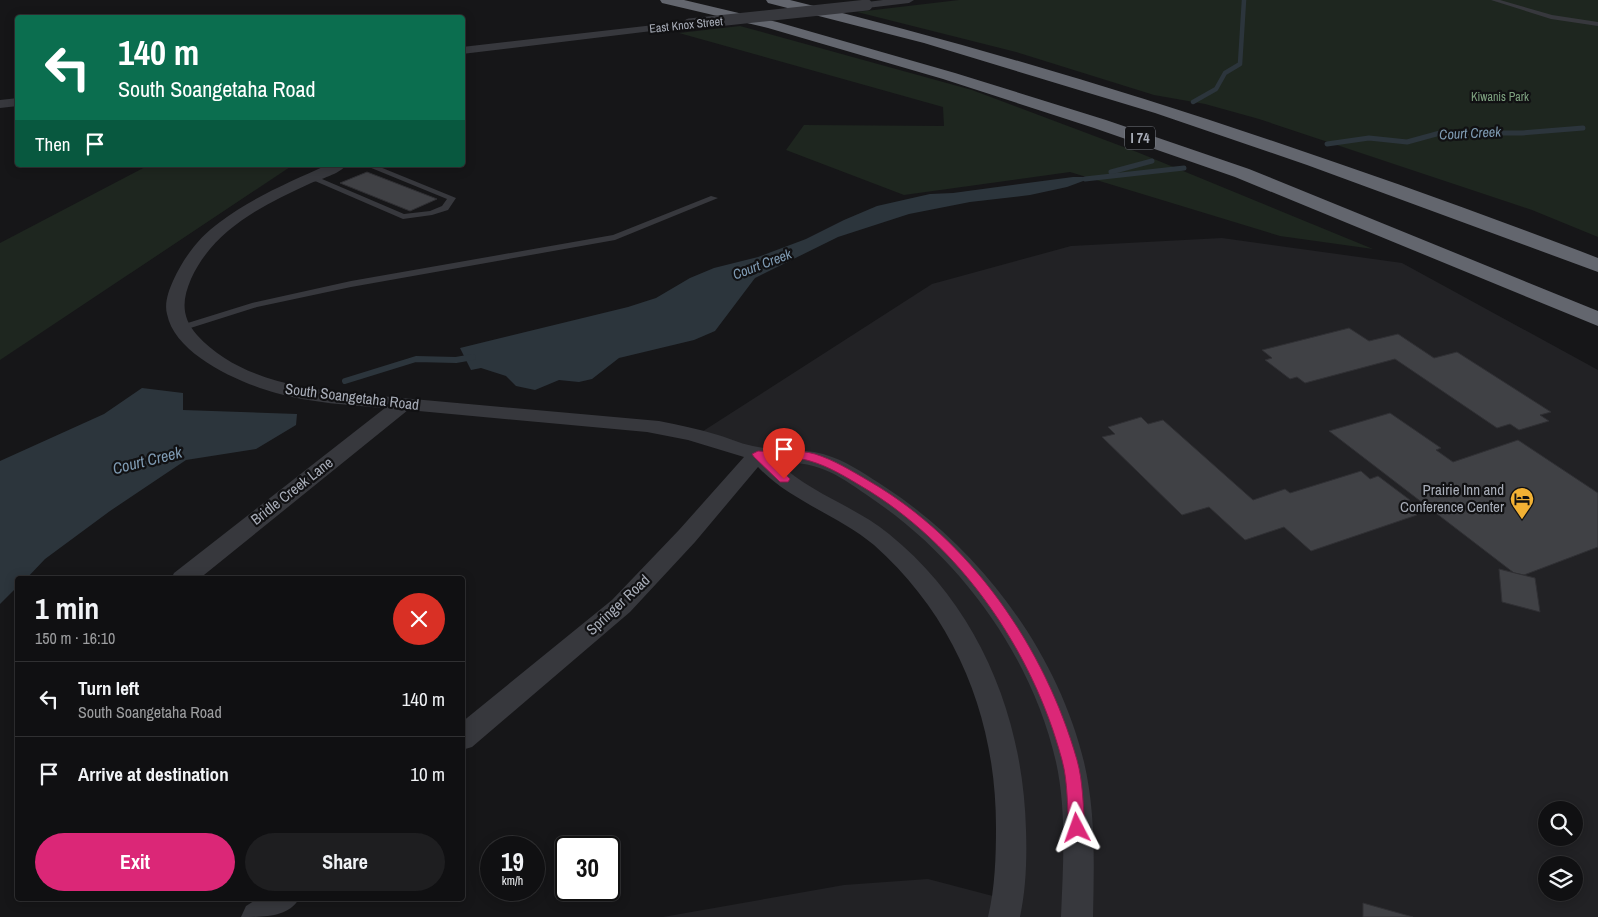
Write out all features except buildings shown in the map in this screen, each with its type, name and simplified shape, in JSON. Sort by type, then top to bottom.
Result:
[{"type":"highway","name":"I 74","points":[[667,0],[772,25],[949,76],[1100,124],[1242,173],[1557,300],[1598,320]]},
{"type":"highway","name":"I 74","points":[[773,0],[876,24],[1124,97],[1266,142],[1539,242],[1598,266]]},
{"type":"street","name":"East Knox Street","points":[[465,51],[909,0]]},
{"type":"street","points":[[0,104],[15,102]]},
{"type":"street","name":"South Soangetaha Road","points":[[335,167],[251,209],[207,240],[192,259],[181,281],[174,302],[175,315],[181,328],[200,348],[224,366],[252,380],[282,389],[316,395],[403,404],[618,422],[697,435],[758,454],[812,457],[847,473],[885,495],[917,519],[954,553],[1014,632],[1029,657],[1050,702],[1070,762],[1077,811],[1077,917]]},
{"type":"street","name":"Bridle Creek Lane","points":[[187,576],[403,404]]},
{"type":"street","name":"South Soangetaha Road","points":[[758,454],[784,479],[850,516],[881,540],[914,570],[942,604],[968,644],[995,706],[1006,752],[1012,821],[1008,900],[1004,917]]},
{"type":"street","name":"Springer Road","points":[[465,736],[621,606],[688,536],[758,454]]},
{"type":"street","points":[[257,917],[280,901]]},
{"type":"lane","points":[[1494,0],[1551,17],[1598,24]]},
{"type":"lane","points":[[312,178],[403,217],[432,214],[445,208],[452,198],[373,167]]},
{"type":"lane","points":[[181,328],[255,305],[351,284],[614,237],[714,198]]},
{"type":"shaded area","points":[[1222,238],[1402,263],[1598,370],[1598,917],[663,917],[844,885],[928,879],[1008,900],[995,706],[914,570],[758,454],[697,435],[932,284],[1071,246]]},
{"type":"green space","name":"Kiwanis Park","points":[[959,0],[1598,0],[1598,237],[1532,210],[1259,119],[1205,104],[1154,95],[1016,52],[857,12]]},
{"type":"green space","points":[[740,26],[972,90],[1137,152],[1373,249],[1280,236],[1070,172],[904,195],[786,150],[804,125],[944,126],[943,107],[679,33]]},
{"type":"green space","points":[[145,167],[290,167],[0,360],[0,243]]},
{"type":"water","points":[[1073,177],[1094,177],[1067,187],[1030,195],[970,202],[909,214],[838,237],[755,278],[715,331],[694,340],[619,358],[592,379],[579,382],[559,380],[535,390],[516,386],[506,376],[481,368],[471,370],[460,348],[628,307],[656,298],[690,278],[714,268],[758,257],[806,239],[877,206],[930,194],[953,193]]},
{"type":"water","points":[[142,388],[183,393],[183,410],[297,414],[296,425],[256,449],[186,460],[110,511],[45,559],[29,576],[15,576],[15,589],[0,604],[0,461],[104,414]]},
{"type":"waterway","points":[[1193,102],[1216,89],[1225,73],[1240,64],[1244,0]]},
{"type":"waterway","name":"Court Creek","points":[[1327,144],[1369,138],[1407,142],[1440,133],[1522,133],[1583,128]]},
{"type":"waterway","points":[[1111,172],[1152,161]]},
{"type":"waterway","name":"Court Creek","points":[[1085,179],[1184,168]]},
{"type":"waterway","name":"Court Creek","points":[[345,381],[416,359],[456,360],[473,357]]},
{"type":"place","name":"Prairie Inn and Conference Center","points":[[1522,520]]},
{"type":"route","points":[[784,479],[758,454],[812,457],[847,473],[885,495],[917,519],[954,553],[1014,632],[1029,657],[1050,702],[1059,724],[1070,762],[1077,811],[1077,828]]}]
